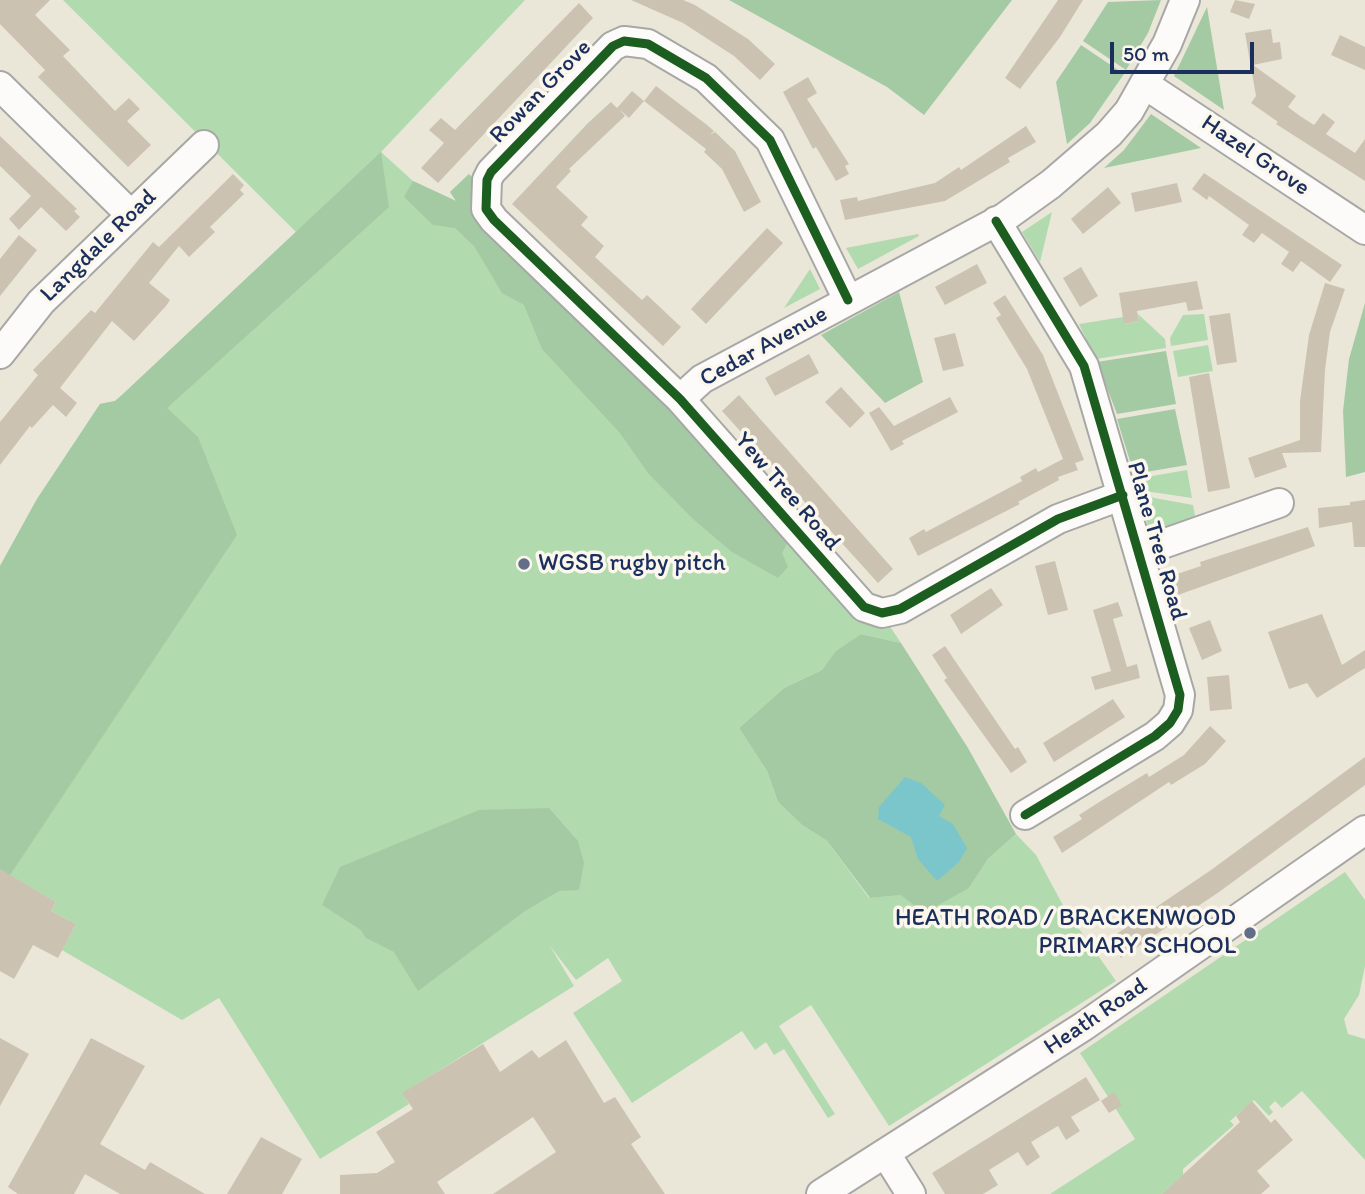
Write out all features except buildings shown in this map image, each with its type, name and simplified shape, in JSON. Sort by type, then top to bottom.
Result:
[{"type":"street","name":"Cedar Avenue","points":[[680,399],[702,379],[996,221],[1051,184],[1090,152],[1129,111],[1167,44],[1185,0]]},
{"type":"street","name":"Rowan Grove","points":[[485,196],[491,172],[613,46],[624,41],[640,42],[706,78],[770,140],[848,300]]},
{"type":"street","name":"Hazel Grove","points":[[1144,84],[1365,230]]},
{"type":"street","points":[[0,86],[131,214]]},
{"type":"street","name":"Langdale Road","points":[[0,354],[41,302],[204,145]]},
{"type":"street","name":"Yew Tree Road","points":[[485,196],[486,209],[494,220],[680,399],[864,607],[882,613],[900,609],[1058,519],[1122,495]]},
{"type":"street","name":"Plane Tree Road","points":[[996,221],[1084,366],[1177,684],[1178,710],[1170,723],[1154,736],[1025,816]]},
{"type":"street","points":[[1140,552],[1279,503]]},
{"type":"street","name":"Heath Road","points":[[821,1194],[1084,1026],[1365,830]]},
{"type":"street","points":[[886,1154],[911,1194]]},
{"type":"green space","points":[[63,0],[525,0],[381,152],[413,181],[456,201],[450,192],[469,174],[885,619],[901,643],[861,634],[837,651],[822,670],[784,688],[739,728],[767,771],[778,802],[802,825],[827,841],[869,898],[969,888],[988,859],[1016,834],[1036,855],[1065,909],[1116,981],[889,1126],[811,1005],[779,1026],[835,1114],[828,1118],[784,1049],[774,1055],[766,1042],[755,1050],[742,1031],[632,1103],[573,1013],[622,981],[608,958],[576,980],[550,946],[574,986],[403,1093],[409,1104],[320,1159],[219,998],[182,1020],[62,950],[76,924],[51,911],[56,902],[0,870],[0,566],[37,499],[100,404],[115,401],[123,394],[296,232]]},
{"type":"green space","points":[[729,0],[1012,0],[924,115],[887,87]]},
{"type":"green space","points":[[1161,0],[1148,33],[1126,70],[1083,41],[1108,2]]},
{"type":"green space","points":[[1207,7],[1224,110],[1174,76]]},
{"type":"green space","points":[[1081,45],[1124,74],[1090,123],[1067,144],[1056,82]]},
{"type":"green space","points":[[1151,114],[1201,148],[1104,168],[1124,150]]},
{"type":"green space","points":[[381,152],[389,207],[167,408],[198,437],[237,535],[10,875],[0,869],[0,566],[37,499],[100,404],[115,401],[123,394]]},
{"type":"green space","points":[[469,174],[791,536],[782,553],[788,567],[778,578],[732,552],[692,518],[648,473],[620,433],[542,349],[524,305],[502,293],[474,246],[455,228],[433,225],[404,197],[413,181],[456,201],[450,192]]},
{"type":"green space","points":[[1052,212],[1040,262],[1022,232]]},
{"type":"green space","points":[[918,234],[919,236],[858,269],[846,248]]},
{"type":"green space","points":[[810,269],[820,289],[784,308]]},
{"type":"green space","points":[[899,292],[923,382],[885,403],[821,335]]},
{"type":"green space","points":[[1365,303],[1365,472],[1346,477],[1343,411],[1349,359]]},
{"type":"green space","points":[[1138,314],[1165,339],[1166,348],[1096,359],[1079,324],[1123,317],[1125,324],[1139,321]]},
{"type":"green space","points":[[1204,314],[1208,340],[1171,346],[1170,338],[1183,315]]},
{"type":"green space","points":[[1208,345],[1213,371],[1178,377],[1173,351]]},
{"type":"green space","points":[[1166,351],[1176,404],[1117,414],[1097,362]]},
{"type":"green space","points":[[1175,409],[1187,465],[1134,474],[1117,419]]},
{"type":"green space","points":[[1187,470],[1192,498],[1138,490],[1135,479]]},
{"type":"green space","points":[[1138,495],[1193,505],[1197,527],[1151,535]]},
{"type":"green space","points":[[861,634],[901,643],[968,748],[1016,834],[988,859],[969,888],[924,913],[901,895],[870,898],[827,841],[802,825],[778,802],[767,771],[739,728],[784,688],[822,670],[836,651]]},
{"type":"green space","points":[[549,808],[578,841],[584,863],[579,890],[559,891],[525,911],[418,991],[394,952],[366,938],[361,930],[322,905],[340,867],[479,810]]},
{"type":"green space","points":[[1345,872],[1365,900],[1365,966],[1359,995],[1344,1019],[1348,1034],[1365,1039],[1365,1160],[1302,1091],[1282,1108],[1275,1101],[1269,1107],[1273,1112],[1269,1116],[1254,1100],[1230,1121],[1234,1125],[1183,1169],[1183,1175],[1162,1194],[1050,1194],[1135,1139],[1080,1053]]},
{"type":"water","points":[[905,777],[921,783],[945,805],[939,816],[953,824],[967,848],[959,862],[937,881],[918,859],[911,837],[878,819],[879,807]]},
{"type":"cycle path","points":[[848,300],[770,140],[706,78],[648,44],[624,41],[613,46],[491,172],[487,180],[486,209],[494,220],[680,399],[864,607],[882,613],[900,609],[1058,519],[1123,495]]},
{"type":"cycle path","points":[[996,221],[1084,366],[1180,695],[1178,710],[1170,723],[1155,736],[1025,815]]},
{"type":"place","name":"WGSB rugby pitch","points":[[524,564]]},
{"type":"place","name":"HEATH ROAD / BRACKENWOOD PRIMARY SCHOOL","points":[[1250,933]]}]
